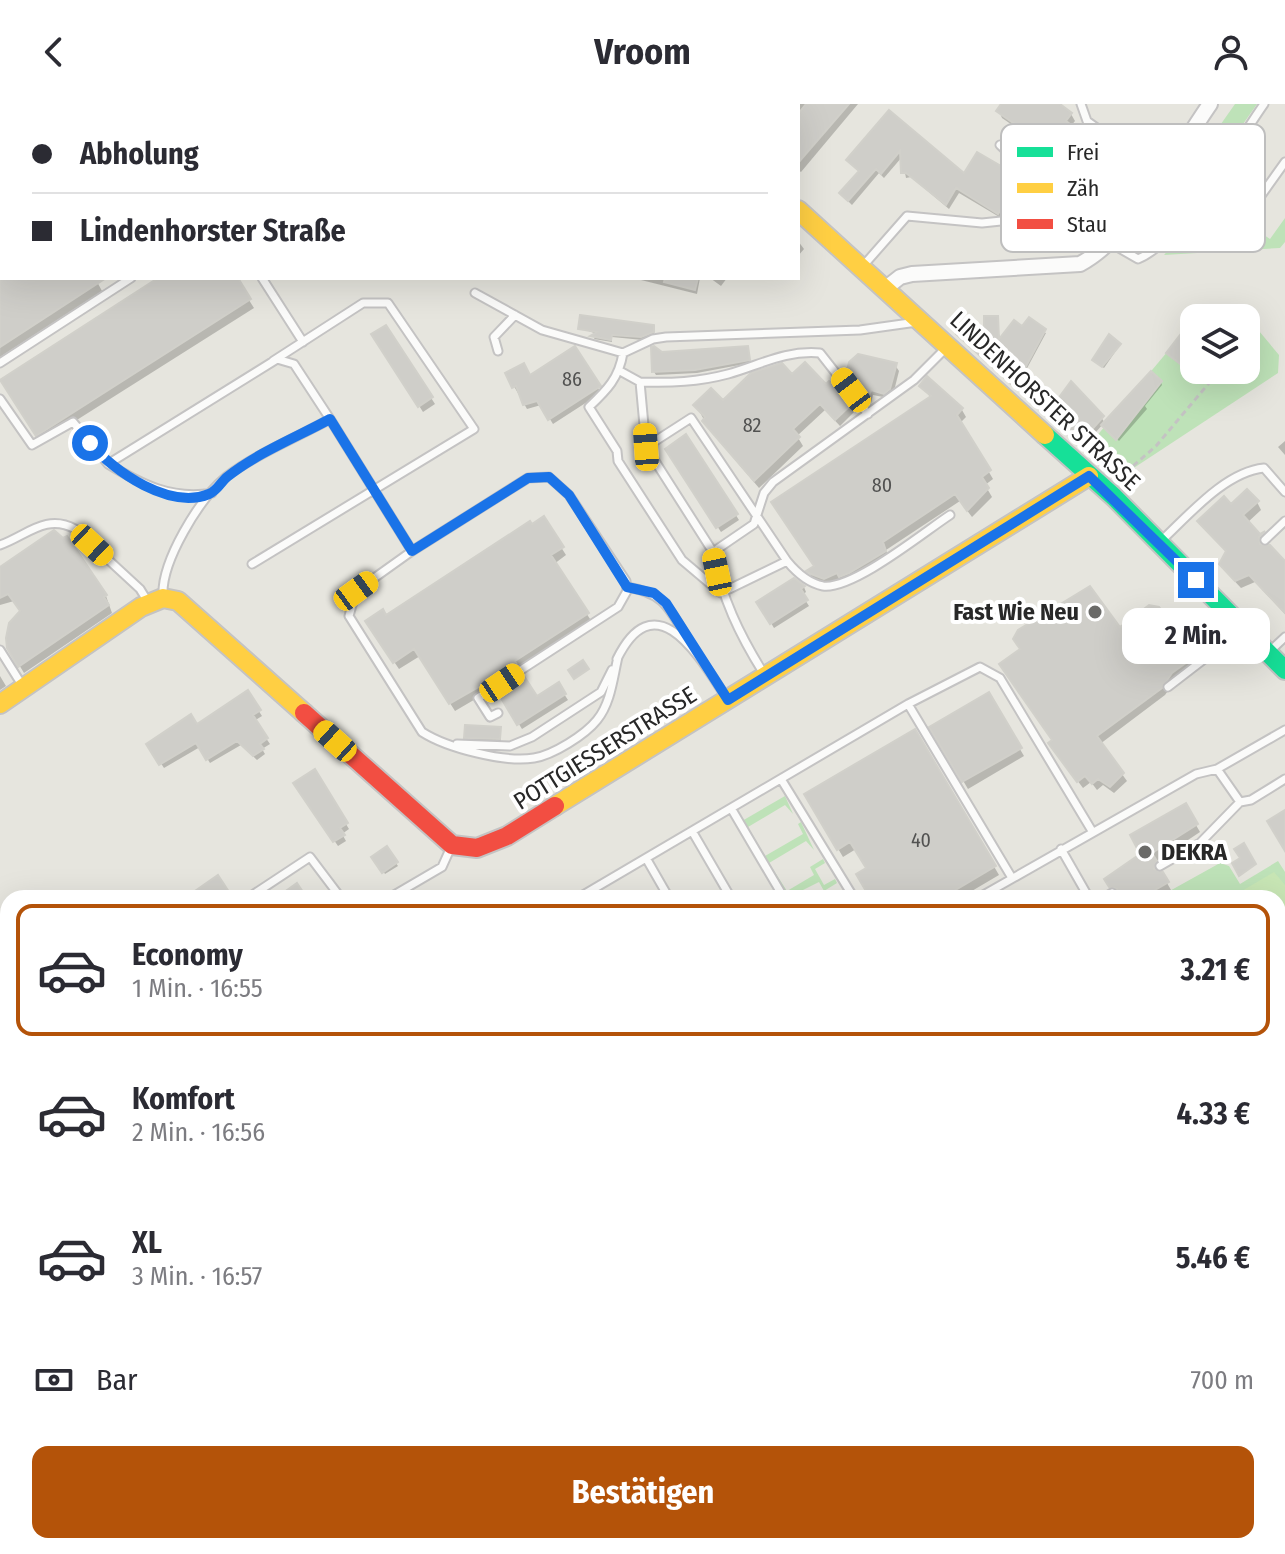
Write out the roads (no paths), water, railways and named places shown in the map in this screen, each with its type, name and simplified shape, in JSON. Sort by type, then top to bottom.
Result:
[{"type":"street","points":[[1196,124],[1210,104]]},
{"type":"street","name":"LINDENHORSTER STRASSE","points":[[800,212],[923,321],[1159,542],[1285,670]]},
{"type":"street","points":[[886,288],[900,277],[950,270],[1080,264],[1099,252]]},
{"type":"street","name":"POTTGIESSERSTRASSE","points":[[452,845],[477,848],[507,836],[1089,476]]},
{"type":"street","points":[[0,704],[163,601],[452,845]]},
{"type":"lane","points":[[1081,104],[1091,124]]},
{"type":"lane","points":[[1250,124],[1264,104]]},
{"type":"lane","points":[[1265,190],[1285,162]]},
{"type":"lane","points":[[862,267],[907,216],[982,223],[1001,221]]},
{"type":"lane","points":[[1126,252],[1138,259],[1152,252]]},
{"type":"lane","points":[[0,363],[128,280]]},
{"type":"lane","points":[[263,280],[303,342]]},
{"type":"lane","points":[[475,293],[542,330],[623,353],[653,339],[666,337],[860,330],[923,321]]},
{"type":"lane","points":[[108,464],[363,303],[388,303],[474,429],[252,564]]},
{"type":"lane","points":[[498,351],[494,337],[515,315]]},
{"type":"lane","points":[[713,552],[754,524],[764,493],[773,482],[914,380],[949,345]]},
{"type":"lane","points":[[623,353],[620,371],[610,387],[589,407],[617,451],[618,461],[682,560],[721,593]]},
{"type":"lane","points":[[620,371],[640,382],[686,383],[731,373],[776,356],[820,353],[868,414]]},
{"type":"lane","points":[[273,361],[283,359],[294,364],[412,551]]},
{"type":"lane","points":[[640,382],[646,447],[713,552],[721,593],[740,635],[766,676]]},
{"type":"lane","points":[[0,399],[32,445],[73,422],[108,464],[144,486],[190,497],[212,493]]},
{"type":"lane","points":[[646,447],[691,418],[787,561],[797,573],[816,583],[842,584],[950,515]]},
{"type":"lane","points":[[163,601],[162,580],[172,554],[226,477],[330,419]]},
{"type":"lane","points":[[1159,542],[1215,492],[1250,470],[1264,468],[1285,492]]},
{"type":"lane","points":[[618,657],[607,704],[597,720],[549,753],[534,759],[516,758],[447,744],[422,732],[349,616],[356,591],[412,551],[528,478],[549,477],[569,495],[627,587],[654,593],[666,603],[728,700]]},
{"type":"lane","points":[[1265,540],[1285,521]]},
{"type":"lane","points":[[0,545],[37,526],[63,522],[140,589],[163,601]]},
{"type":"lane","points":[[721,593],[787,561]]},
{"type":"lane","points":[[498,713],[490,717],[478,698],[618,607],[627,587]]},
{"type":"lane","points":[[447,744],[510,746],[532,737],[601,692],[627,639],[657,625],[674,630],[689,641]]},
{"type":"lane","points":[[1168,687],[1244,629]]},
{"type":"lane","points":[[1268,653],[1285,637]]},
{"type":"lane","points":[[0,650],[23,688]]},
{"type":"lane","points":[[595,890],[908,704],[980,667],[992,670],[1000,678],[1092,831]]},
{"type":"lane","points":[[908,704],[1012,878]]},
{"type":"lane","points":[[992,890],[1196,774],[1217,769],[1285,730]]},
{"type":"lane","points":[[1217,769],[1240,802]]},
{"type":"lane","points":[[781,779],[849,890]]},
{"type":"lane","points":[[1160,866],[1200,843],[1240,802],[1251,800],[1285,779]]},
{"type":"lane","points":[[731,808],[779,890]]},
{"type":"lane","points":[[692,831],[726,890]]},
{"type":"lane","points":[[403,890],[442,867],[452,845]]},
{"type":"lane","points":[[1061,849],[1084,890]]},
{"type":"lane","points":[[260,890],[310,857],[335,890]]},
{"type":"lane","points":[[646,858],[664,890]]},
{"type":"place","name":"Fast Wie Neu","points":[[1095,612]]},
{"type":"place","name":"DEKRA","points":[[1145,852]]}]
